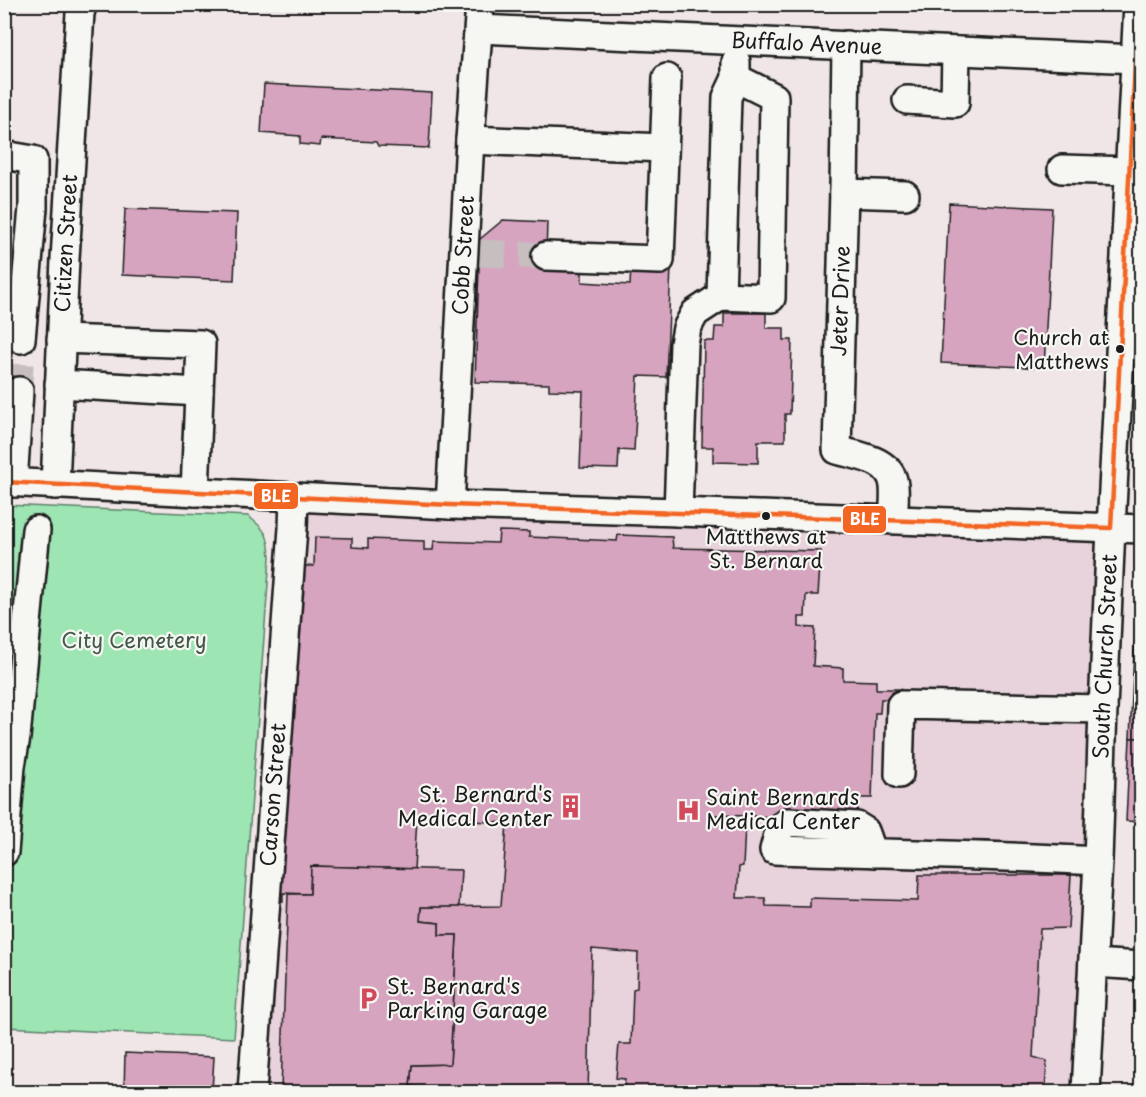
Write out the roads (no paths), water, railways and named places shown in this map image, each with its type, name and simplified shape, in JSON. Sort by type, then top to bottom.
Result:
[{"type":"street","name":"Citizen Street","points":[[55,485],[64,259],[80,14],[83,4]]},
{"type":"street","name":"South Church Street","points":[[1086,1092],[1111,528],[1131,364],[1130,171],[1138,4]]},
{"type":"street","name":"Buffalo Avenue","points":[[480,17],[737,40],[1136,59]]},
{"type":"street","name":"Cobb Street","points":[[450,505],[471,253],[470,140],[480,17]]},
{"type":"street","points":[[722,296],[727,97],[736,78],[737,40]]},
{"type":"street","name":"Jeter Drive","points":[[846,45],[837,450],[877,461],[886,467],[894,483],[894,519]]},
{"type":"street","points":[[907,100],[956,103],[956,51]]},
{"type":"street","points":[[546,256],[660,260],[667,78]]},
{"type":"street","points":[[678,512],[684,344],[687,328],[695,313],[722,296],[771,298],[774,97],[736,78]]},
{"type":"street","points":[[470,140],[664,148]]},
{"type":"street","points":[[4,155],[33,160],[33,208],[16,256],[21,339]]},
{"type":"street","points":[[1062,169],[1130,171]]},
{"type":"street","points":[[844,193],[904,195]]},
{"type":"street","points":[[61,339],[201,344],[195,492]]},
{"type":"street","points":[[59,384],[199,392]]},
{"type":"street","points":[[19,391],[9,483],[450,505],[1142,529]]},
{"type":"street","name":"Carson Street","points":[[252,1092],[294,497]]},
{"type":"street","points":[[4,852],[9,752],[16,737],[36,530]]},
{"type":"street","points":[[899,774],[901,705],[1103,709]]},
{"type":"street","points":[[873,853],[1098,861]]},
{"type":"street","points":[[1093,963],[1142,966]]},
{"type":"tunnel","points":[[479,253],[546,256]]},
{"type":"tunnel","points":[[19,391],[21,339]]},
{"type":"place","name":"Church at Matthews","points":[[1120,349]]},
{"type":"place","name":"Matthews at St. Bernard","points":[[766,516]]},
{"type":"place","name":"St. Bernard's Medical Center","points":[[570,807]]},
{"type":"place","name":"Saint Bernards Medical Center","points":[[688,810]]},
{"type":"place","name":"St. Bernard's Parking Garage","points":[[369,999]]},
{"type":"park label","name":"City Cemetery","points":[[134,641]]}]
